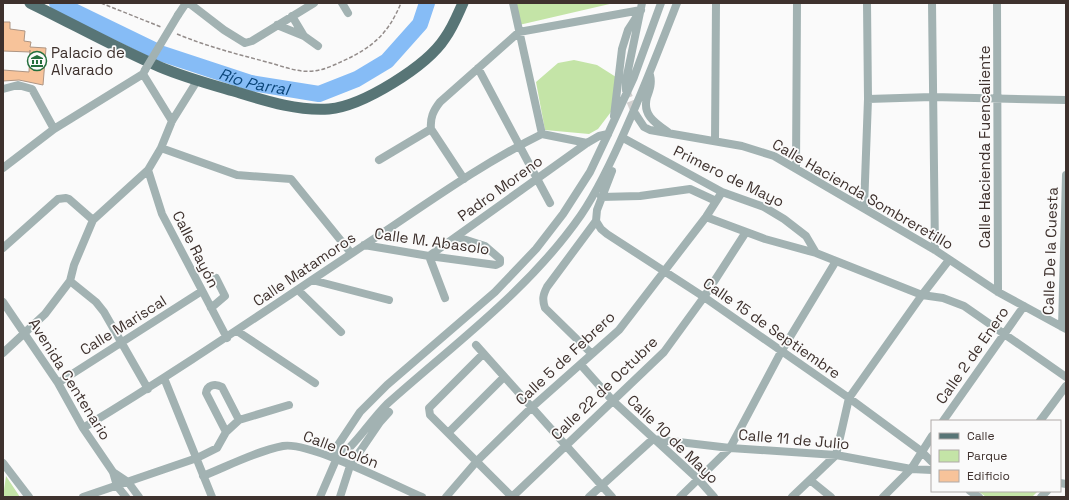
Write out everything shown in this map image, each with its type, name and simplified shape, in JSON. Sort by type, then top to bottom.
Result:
[{"type":"main road","points":[[30,3],[160,67],[197,81],[268,102],[307,109],[331,109],[352,104],[395,81],[432,54],[446,38],[463,3]]},
{"type":"street","points":[[3,168],[54,129],[144,72],[178,15],[188,3],[242,42],[248,43],[314,3]]},
{"type":"street","points":[[342,3],[348,13]]},
{"type":"street","points":[[513,3],[542,134],[587,143]]},
{"type":"street","points":[[320,497],[336,460],[336,448],[360,412],[387,385],[495,292],[536,249],[563,214],[590,172],[614,122],[634,77],[661,3]]},
{"type":"street","points":[[336,460],[347,452],[372,419],[387,404],[491,315],[524,283],[556,248],[581,214],[602,180],[650,72],[677,3]]},
{"type":"street","points":[[715,141],[716,3]]},
{"type":"street","points":[[796,168],[797,3]]},
{"type":"street","points":[[864,208],[868,99],[867,3]]},
{"type":"street","points":[[932,3],[935,250]]},
{"type":"street","name":"Calle Hacienda Fuencaliente","points":[[997,3],[998,292]]},
{"type":"street","points":[[464,179],[431,129],[430,120],[433,111],[440,102],[519,32],[642,6]]},
{"type":"street","points":[[614,122],[622,49],[628,30],[642,6]]},
{"type":"street","points":[[626,90],[626,80],[642,6]]},
{"type":"street","points":[[292,16],[304,36]]},
{"type":"street","points":[[277,25],[304,36],[318,46]]},
{"type":"street","points":[[478,68],[550,203]]},
{"type":"street","points":[[144,72],[172,121]]},
{"type":"street","points":[[650,72],[651,83],[645,106],[646,111],[654,122],[670,134]]},
{"type":"street","points":[[3,353],[45,314],[70,281],[74,265],[93,220],[148,170],[161,148],[172,121],[197,81]]},
{"type":"street","points":[[4,87],[23,85],[32,89],[54,129]]},
{"type":"street","points":[[868,99],[932,97],[1066,100]]},
{"type":"street","name":"Calle Hacienda Sombreretillo","points":[[636,115],[644,127],[670,134],[715,141],[757,150],[774,156],[935,250],[998,292],[1064,328]]},
{"type":"street","points":[[379,160],[431,129]]},
{"type":"street","name":"Calle Matamoros","points":[[83,428],[148,389],[227,338],[351,253],[464,179],[520,145],[542,134]]},
{"type":"street","name":"Padro Moreno","points":[[429,256],[587,143],[599,136],[608,134]]},
{"type":"street","name":"Primero de Mayo","points":[[601,197],[626,137],[722,192],[764,207],[784,219],[806,236],[816,253]]},
{"type":"street","points":[[161,148],[237,175],[287,178],[294,181],[351,253]]},
{"type":"street","name":"Calle Rayón","points":[[148,170],[162,214],[227,338]]},
{"type":"street","name":"Calle De la Cuesta","points":[[1064,328],[1066,175]]},
{"type":"street","points":[[592,354],[546,308],[543,300],[547,287],[596,221],[601,197],[647,195],[690,189],[716,201]]},
{"type":"street","name":"Calle 5 de Febrero","points":[[446,497],[477,461],[531,408],[619,330],[706,217],[722,192]]},
{"type":"street","points":[[3,248],[58,199],[69,199],[93,220]]},
{"type":"street","points":[[706,217],[765,239],[816,253],[922,295],[955,302],[1005,333],[1066,377]]},
{"type":"street","name":"Calle 15 de Septiembre","points":[[596,221],[601,229],[607,234],[663,272],[704,297],[849,398],[921,451],[931,461]]},
{"type":"street","name":"Calle 22 de Octubre","points":[[512,497],[664,352],[704,297],[746,232]]},
{"type":"street","name":"Calle M. Abasolo","points":[[364,245],[496,265],[500,263],[500,258],[485,246],[457,237]]},
{"type":"street","points":[[429,256],[445,298]]},
{"type":"street","points":[[792,497],[836,455],[849,398],[922,295],[950,260]]},
{"type":"street","points":[[680,497],[730,448],[781,352],[836,261]]},
{"type":"street","points":[[211,308],[225,296],[216,278]]},
{"type":"street","points":[[312,280],[389,300]]},
{"type":"street","points":[[70,281],[96,302],[122,343],[148,389]]},
{"type":"street","points":[[298,290],[341,332]]},
{"type":"street","name":"Calle Mariscal","points":[[58,383],[202,291]]},
{"type":"street","name":"Avenida Centenario","points":[[3,302],[58,383],[83,428],[113,472],[117,486],[126,497]]},
{"type":"street","name":"Calle 2 de Enero","points":[[944,420],[1024,306]]},
{"type":"street","points":[[237,331],[315,383]]},
{"type":"street","points":[[476,345],[612,497]]},
{"type":"street","points":[[483,354],[429,408],[430,415],[449,432],[512,497]]},
{"type":"street","name":"Calle 10 de Mayo","points":[[581,365],[613,401],[699,480],[714,497]]},
{"type":"street","name":"Calle 5 de Febrero","points":[[449,432],[504,377]]},
{"type":"street","points":[[164,378],[212,497]]},
{"type":"street","points":[[226,432],[208,400],[206,393],[209,387],[213,385],[222,387],[239,420]]},
{"type":"street","points":[[1041,420],[1066,386]]},
{"type":"street","points":[[83,497],[196,458],[217,448],[226,432],[239,420],[289,405]]},
{"type":"street","points":[[340,497],[350,466],[380,422],[389,412]]},
{"type":"street","points":[[883,497],[911,469],[931,437]]},
{"type":"street","points":[[589,497],[653,439]]},
{"type":"street","name":"Calle 11 de Julio","points":[[653,439],[730,448],[836,455],[911,469],[931,470]]},
{"type":"street","name":"Calle Colón","points":[[203,476],[283,446],[295,445],[350,466],[403,493],[422,497]]},
{"type":"street","points":[[3,463],[29,497]]},
{"type":"street","name":"Avenida Centenario","points":[[113,472],[128,482],[139,497]]},
{"type":"street","points":[[810,480],[831,497]]},
{"type":"green space","points":[[514,3],[614,3],[519,25]]},
{"type":"green space","points":[[574,60],[597,65],[616,77],[617,104],[598,129],[589,134],[545,130],[536,82],[558,63]]},
{"type":"green space","points":[[6,476],[20,497],[3,497]]},
{"type":"green space","points":[[979,492],[1037,492],[1032,497],[986,497]]},
{"type":"building","name":"Palacio de Alvarado","points":[[3,22],[10,22],[10,29],[25,31],[24,41],[31,42],[30,47],[46,48],[43,85],[19,80],[3,81],[3,70],[29,72],[30,52],[3,51]]},
{"type":"waterway","name":"Río Parral","points":[[57,3],[160,53],[251,83],[319,94],[357,79],[387,61],[420,24],[427,3]]},
{"type":"tunnel","points":[[626,90],[636,115]]},
{"type":"place","name":"Palacio de Alvarado","points":[[37,61]]}]
